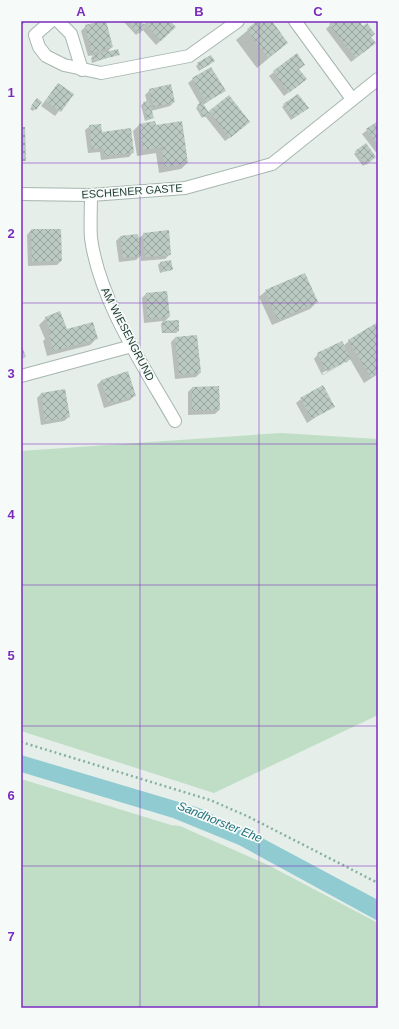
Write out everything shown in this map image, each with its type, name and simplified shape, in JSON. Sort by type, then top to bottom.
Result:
[{"type":"street","points":[[51,21],[35,35],[39,47],[46,56],[64,65],[101,73],[190,56],[238,21]]},
{"type":"street","points":[[58,21],[71,34],[82,70]]},
{"type":"street","points":[[295,21],[352,99]]},
{"type":"street","name":"ESCHENER GASTE","points":[[21,194],[91,195],[185,188],[272,164],[378,79]]},
{"type":"street","name":"AM WIESENGRUND","points":[[91,195],[91,238],[102,284],[132,346],[176,421]]},
{"type":"street","points":[[21,376],[132,346]]},
{"type":"path","points":[[21,742],[210,800],[247,816],[378,883]]},
{"type":"green space","points":[[281,433],[378,439],[378,715],[214,793],[21,731],[21,451]]},
{"type":"green space","points":[[21,779],[171,825],[180,826],[268,865],[378,923],[378,1008],[21,1008]]},
{"type":"water","name":"Sandhorster Ehe","points":[[21,755],[199,808],[264,839],[378,900],[378,921],[239,845],[173,818],[21,772]]},
{"type":"building","points":[[106,21],[113,47],[92,53],[85,25]]},
{"type":"building","points":[[127,21],[141,21],[146,27],[139,34]]},
{"type":"building","points":[[147,21],[170,21],[176,27],[161,41],[145,23]]},
{"type":"building","points":[[257,21],[272,21],[288,43],[268,58],[247,29]]},
{"type":"building","points":[[333,21],[359,21],[363,26],[367,23],[375,34],[371,37],[376,43],[356,58],[329,24]]},
{"type":"building","points":[[118,49],[120,55],[94,61],[92,55]]},
{"type":"building","points":[[297,53],[305,65],[299,69],[307,79],[289,93],[273,71]]},
{"type":"building","points":[[211,55],[215,61],[201,69],[197,63]]},
{"type":"building","points":[[211,67],[226,91],[206,102],[192,78]]},
{"type":"building","points":[[58,83],[74,94],[61,112],[45,101]]},
{"type":"building","points":[[171,84],[175,102],[154,107],[149,89]]},
{"type":"building","points":[[298,94],[309,108],[294,118],[283,104]]},
{"type":"building","points":[[229,95],[250,122],[230,138],[209,111]]},
{"type":"building","points":[[37,98],[42,102],[36,110],[31,106]]},
{"type":"building","points":[[149,101],[154,118],[147,120],[143,102]]},
{"type":"building","points":[[202,102],[210,114],[204,117],[197,105]]},
{"type":"building","points":[[155,121],[156,125],[182,121],[188,163],[165,167],[162,147],[143,150],[139,124]]},
{"type":"building","points":[[378,121],[378,145],[366,129]]},
{"type":"building","points":[[101,124],[102,132],[131,128],[134,153],[105,156],[104,148],[92,149],[89,125]]},
{"type":"building","points":[[21,127],[25,127],[26,161],[21,161]]},
{"type":"building","points":[[366,143],[376,157],[366,165],[355,151]]},
{"type":"building","points":[[31,229],[61,229],[62,261],[32,262]]},
{"type":"building","points":[[169,230],[171,255],[145,257],[143,233]]},
{"type":"building","points":[[138,234],[141,256],[123,258],[120,236]]},
{"type":"building","points":[[171,260],[173,270],[162,272],[160,262]]},
{"type":"building","points":[[305,273],[318,302],[278,320],[265,290]]},
{"type":"building","points":[[167,291],[170,317],[148,319],[146,293]]},
{"type":"building","points":[[60,311],[67,329],[93,322],[98,339],[53,351],[49,334],[51,333],[45,317]]},
{"type":"building","points":[[179,320],[179,331],[163,332],[163,321]]},
{"type":"building","points":[[378,322],[378,373],[371,377],[348,340]]},
{"type":"building","points":[[197,335],[201,373],[179,375],[175,337]]},
{"type":"building","points":[[342,341],[351,359],[327,372],[317,353]]},
{"type":"building","points":[[21,344],[26,357],[21,359]]},
{"type":"building","points":[[128,371],[136,396],[109,404],[101,380]]},
{"type":"building","points":[[323,385],[335,407],[312,419],[300,398]]},
{"type":"building","points":[[219,386],[220,410],[192,411],[192,387]]},
{"type":"building","points":[[65,389],[70,417],[45,421],[41,393]]}]
